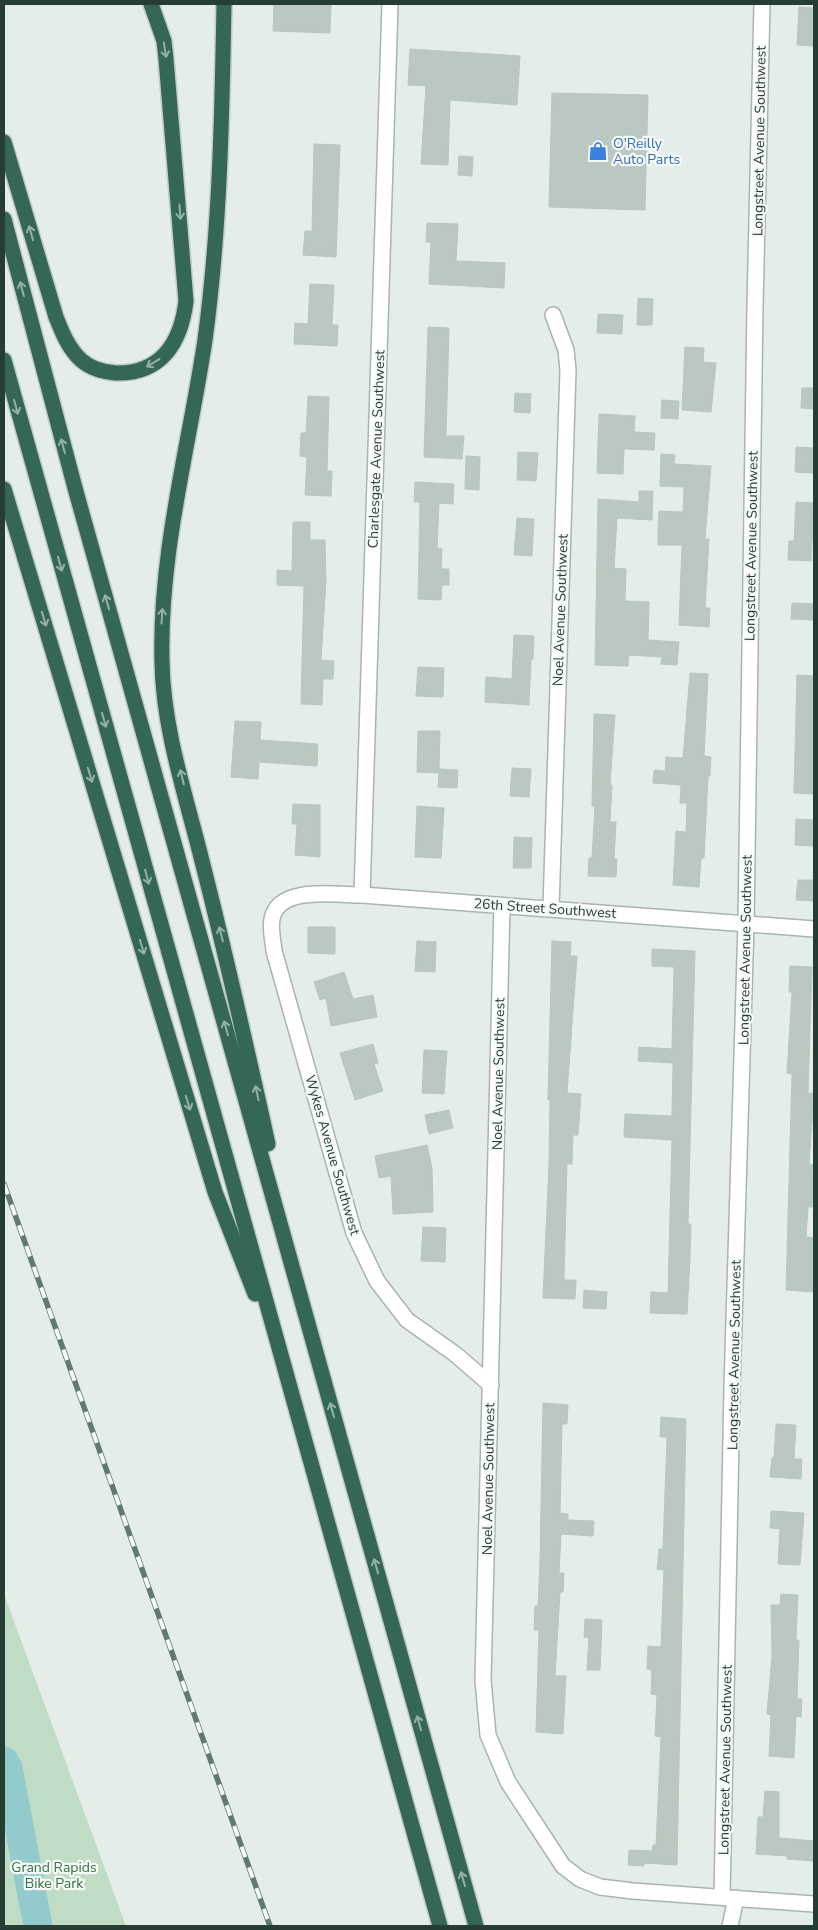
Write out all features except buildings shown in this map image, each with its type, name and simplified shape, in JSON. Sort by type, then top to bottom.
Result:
[{"type":"highway","points":[[4,142],[56,317],[71,348],[89,366],[110,372],[133,372],[153,364],[163,357],[176,339],[181,328],[186,301],[164,40],[151,4]]},
{"type":"highway","points":[[224,4],[220,169],[210,290],[205,339],[166,573],[161,632],[162,664],[169,722],[233,984],[300,1294]]},
{"type":"highway","points":[[4,219],[78,498],[476,1926]]},
{"type":"highway","points":[[4,360],[440,1926]]},
{"type":"highway","points":[[4,489],[215,1192],[282,1359]]},
{"type":"street","name":"Charlesgate Avenue Southwest","points":[[362,895],[390,4]]},
{"type":"street","name":"Longstreet Avenue Southwest","points":[[730,1926],[732,1398],[746,924],[762,4]]},
{"type":"street","name":"Noel Avenue Southwest","points":[[551,908],[568,370],[566,350],[553,315]]},
{"type":"street","name":"26th Street Southwest","points":[[278,906],[284,900],[310,894],[362,895],[814,929]]},
{"type":"street","name":"Wykes Avenue Southwest","points":[[278,906],[272,917],[274,950],[354,1233],[377,1281],[406,1320],[455,1354],[491,1385]]},
{"type":"street","name":"Noel Avenue Southwest","points":[[502,906],[483,1680],[488,1735],[508,1782],[563,1866],[580,1879],[600,1888],[814,1904]]},
{"type":"green space","name":"Grand Rapids Bike Park","points":[[4,1594],[126,1926],[4,1926]]},
{"type":"waterway","points":[[4,1761],[8,1768],[38,1926]]},
{"type":"railway","points":[[4,1184],[270,1926]]},
{"type":"place","name":"O'Reilly Auto Parts","points":[[598,151]]}]
